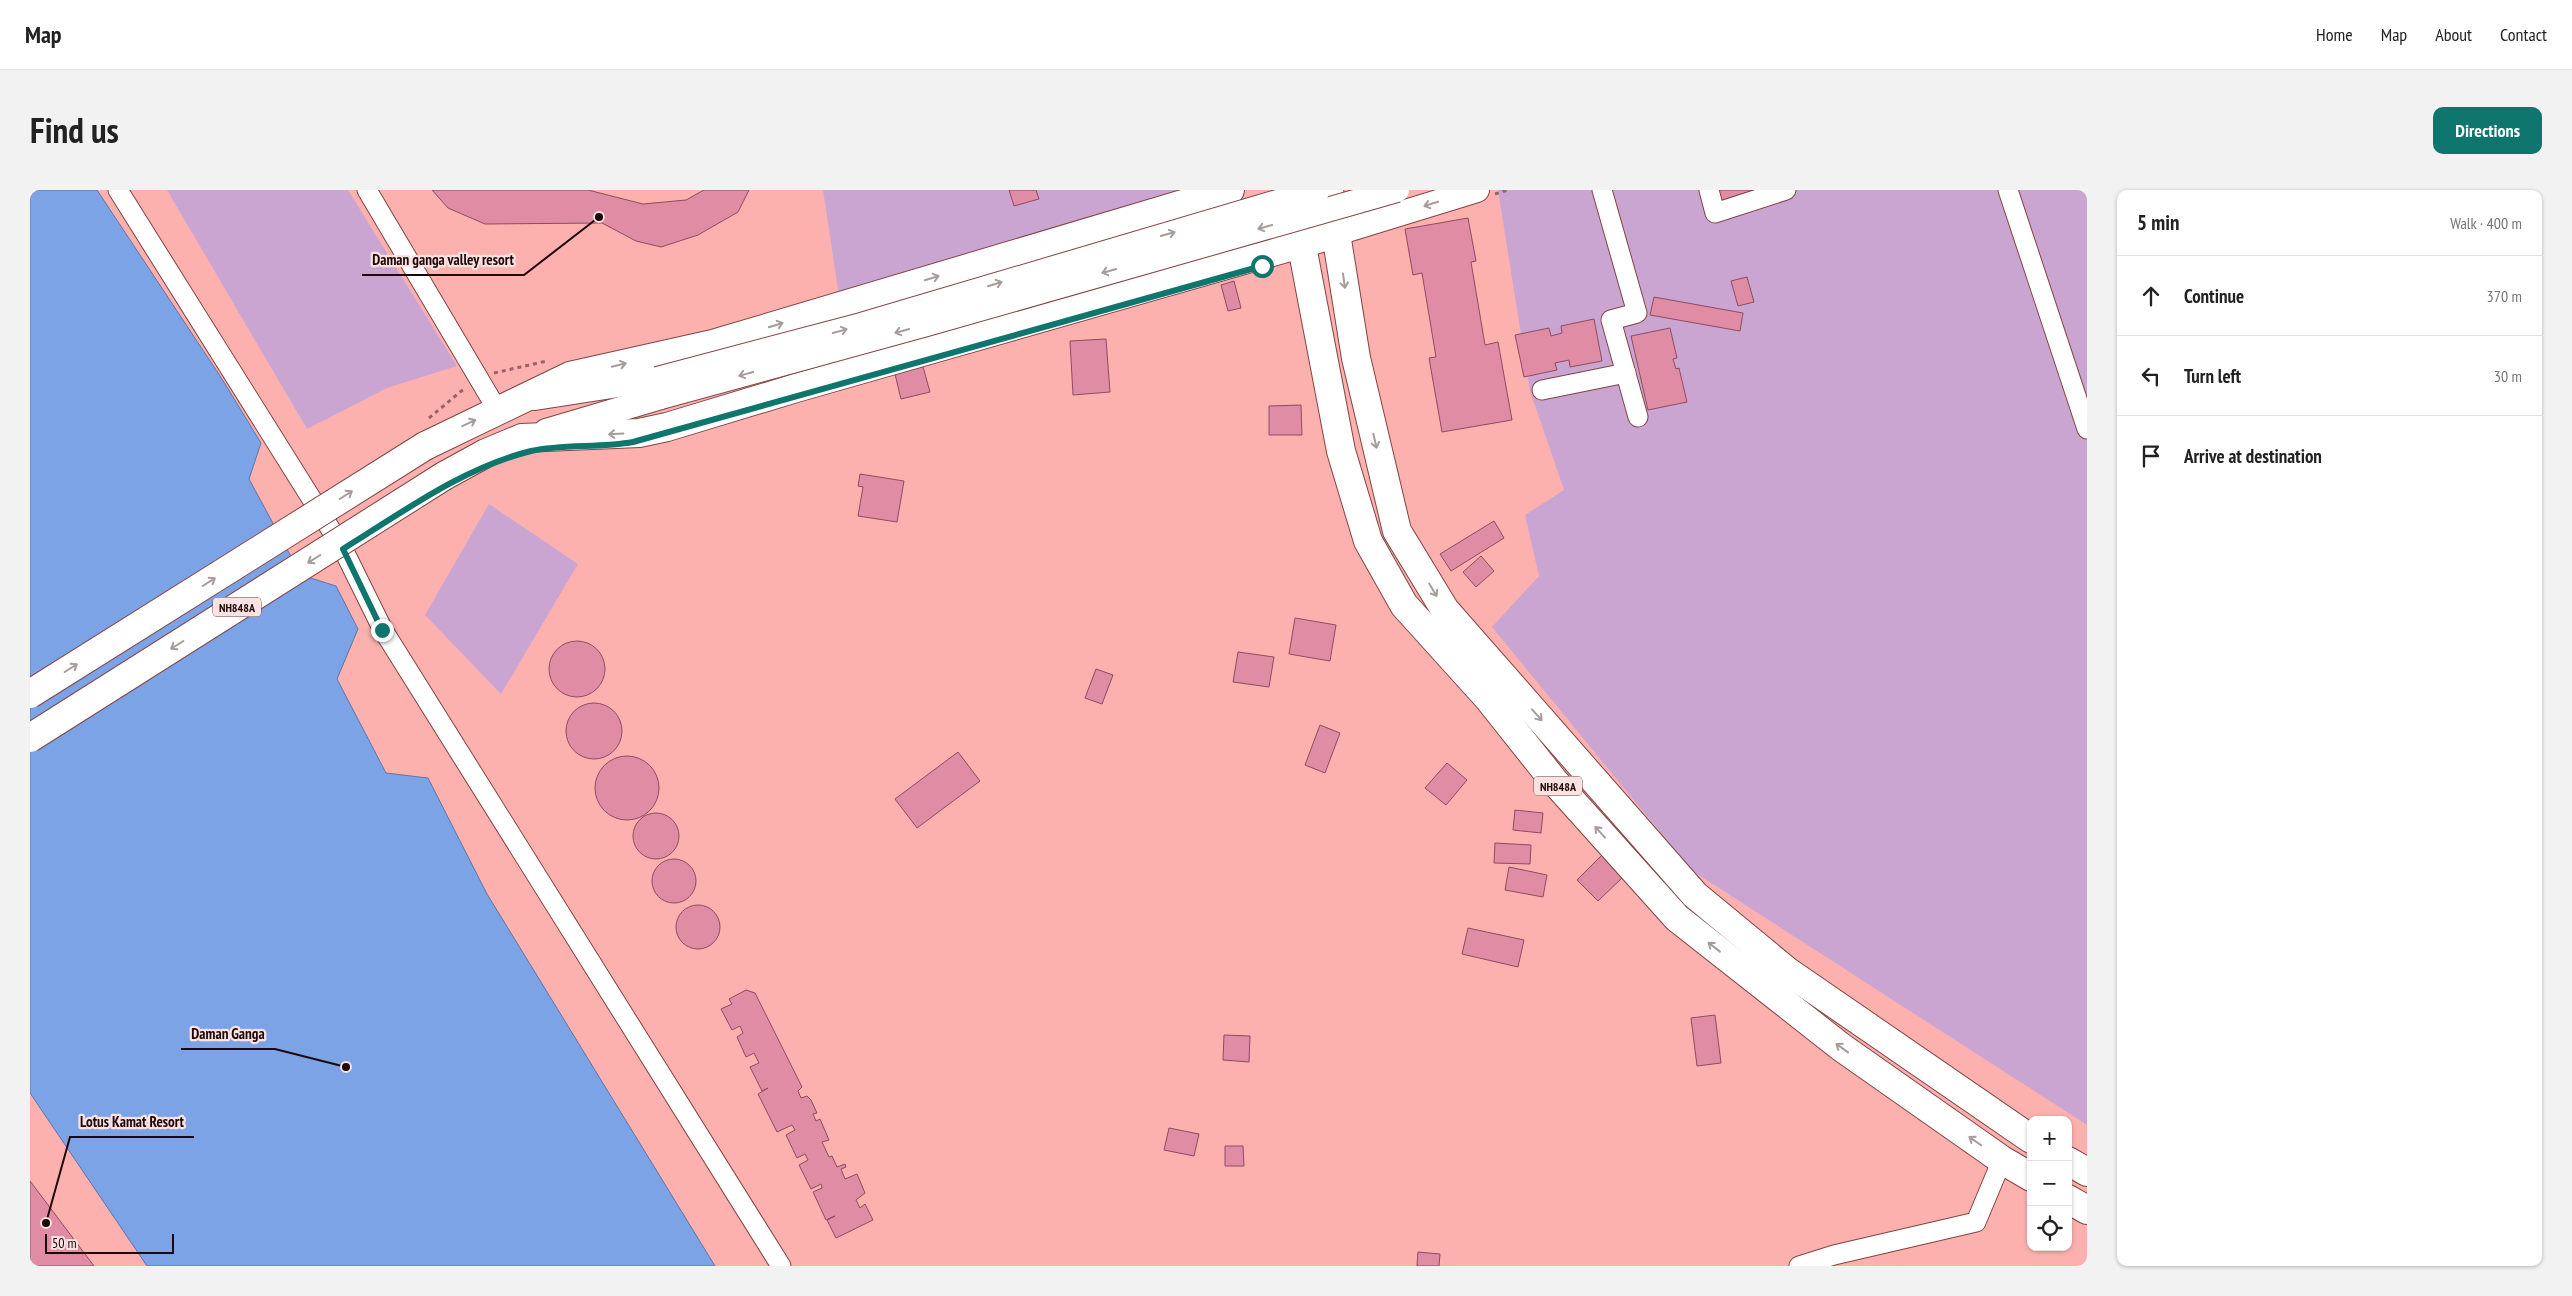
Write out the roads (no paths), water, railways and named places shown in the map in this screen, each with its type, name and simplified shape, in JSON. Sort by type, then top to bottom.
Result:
[{"type":"highway","points":[[498,411],[570,376],[713,344],[1230,190]]},
{"type":"highway","points":[[1292,190],[1303,243]]},
{"type":"highway","points":[[1329,190],[1337,233]]},
{"type":"highway","name":"NH848A","points":[[30,738],[444,476],[486,453],[522,438],[639,432],[667,427],[796,388],[1337,233],[1356,358],[1397,531],[1445,610],[1695,896],[1787,971],[2027,1136]]},
{"type":"highway","name":"NH848A","points":[[1303,243],[1341,451],[1368,541],[1404,605],[1488,698],[1554,781],[1677,918],[1840,1047],[2002,1160],[2027,1175]]},
{"type":"highway","name":"NH848A","points":[[30,694],[425,446],[498,411]]},
{"type":"highway","points":[[2072,1163],[2087,1172]]},
{"type":"highway","points":[[2072,1201],[2087,1210]]},
{"type":"main road","points":[[522,438],[659,388],[861,325],[1318,190]]},
{"type":"main road","points":[[526,399],[659,388],[927,324],[1396,190]]},
{"type":"main road","points":[[1337,233],[1477,190]]},
{"type":"street","points":[[118,190],[343,549],[382,630],[781,1266]]},
{"type":"street","points":[[367,190],[498,411]]},
{"type":"street","points":[[1602,190],[1637,313],[1611,320],[1638,417]]},
{"type":"street","points":[[1709,190],[1715,213],[1786,190]]},
{"type":"street","points":[[2008,190],[2087,429]]},
{"type":"street","points":[[1542,390],[1626,373]]},
{"type":"street","points":[[1799,1266],[1834,1255],[1976,1222],[2002,1160]]},
{"type":"water","points":[[30,190],[97,190],[222,379],[261,443],[249,479],[301,575],[336,586],[358,629],[337,679],[386,773],[428,778],[487,894],[715,1266],[147,1266],[30,1093]]},
{"type":"place","name":"Daman ganga valley resort","points":[[599,217]]},
{"type":"place","name":"Daman Ganga","points":[[346,1067]]},
{"type":"place","name":"Lotus Kamat Resort","points":[[46,1223]]}]
